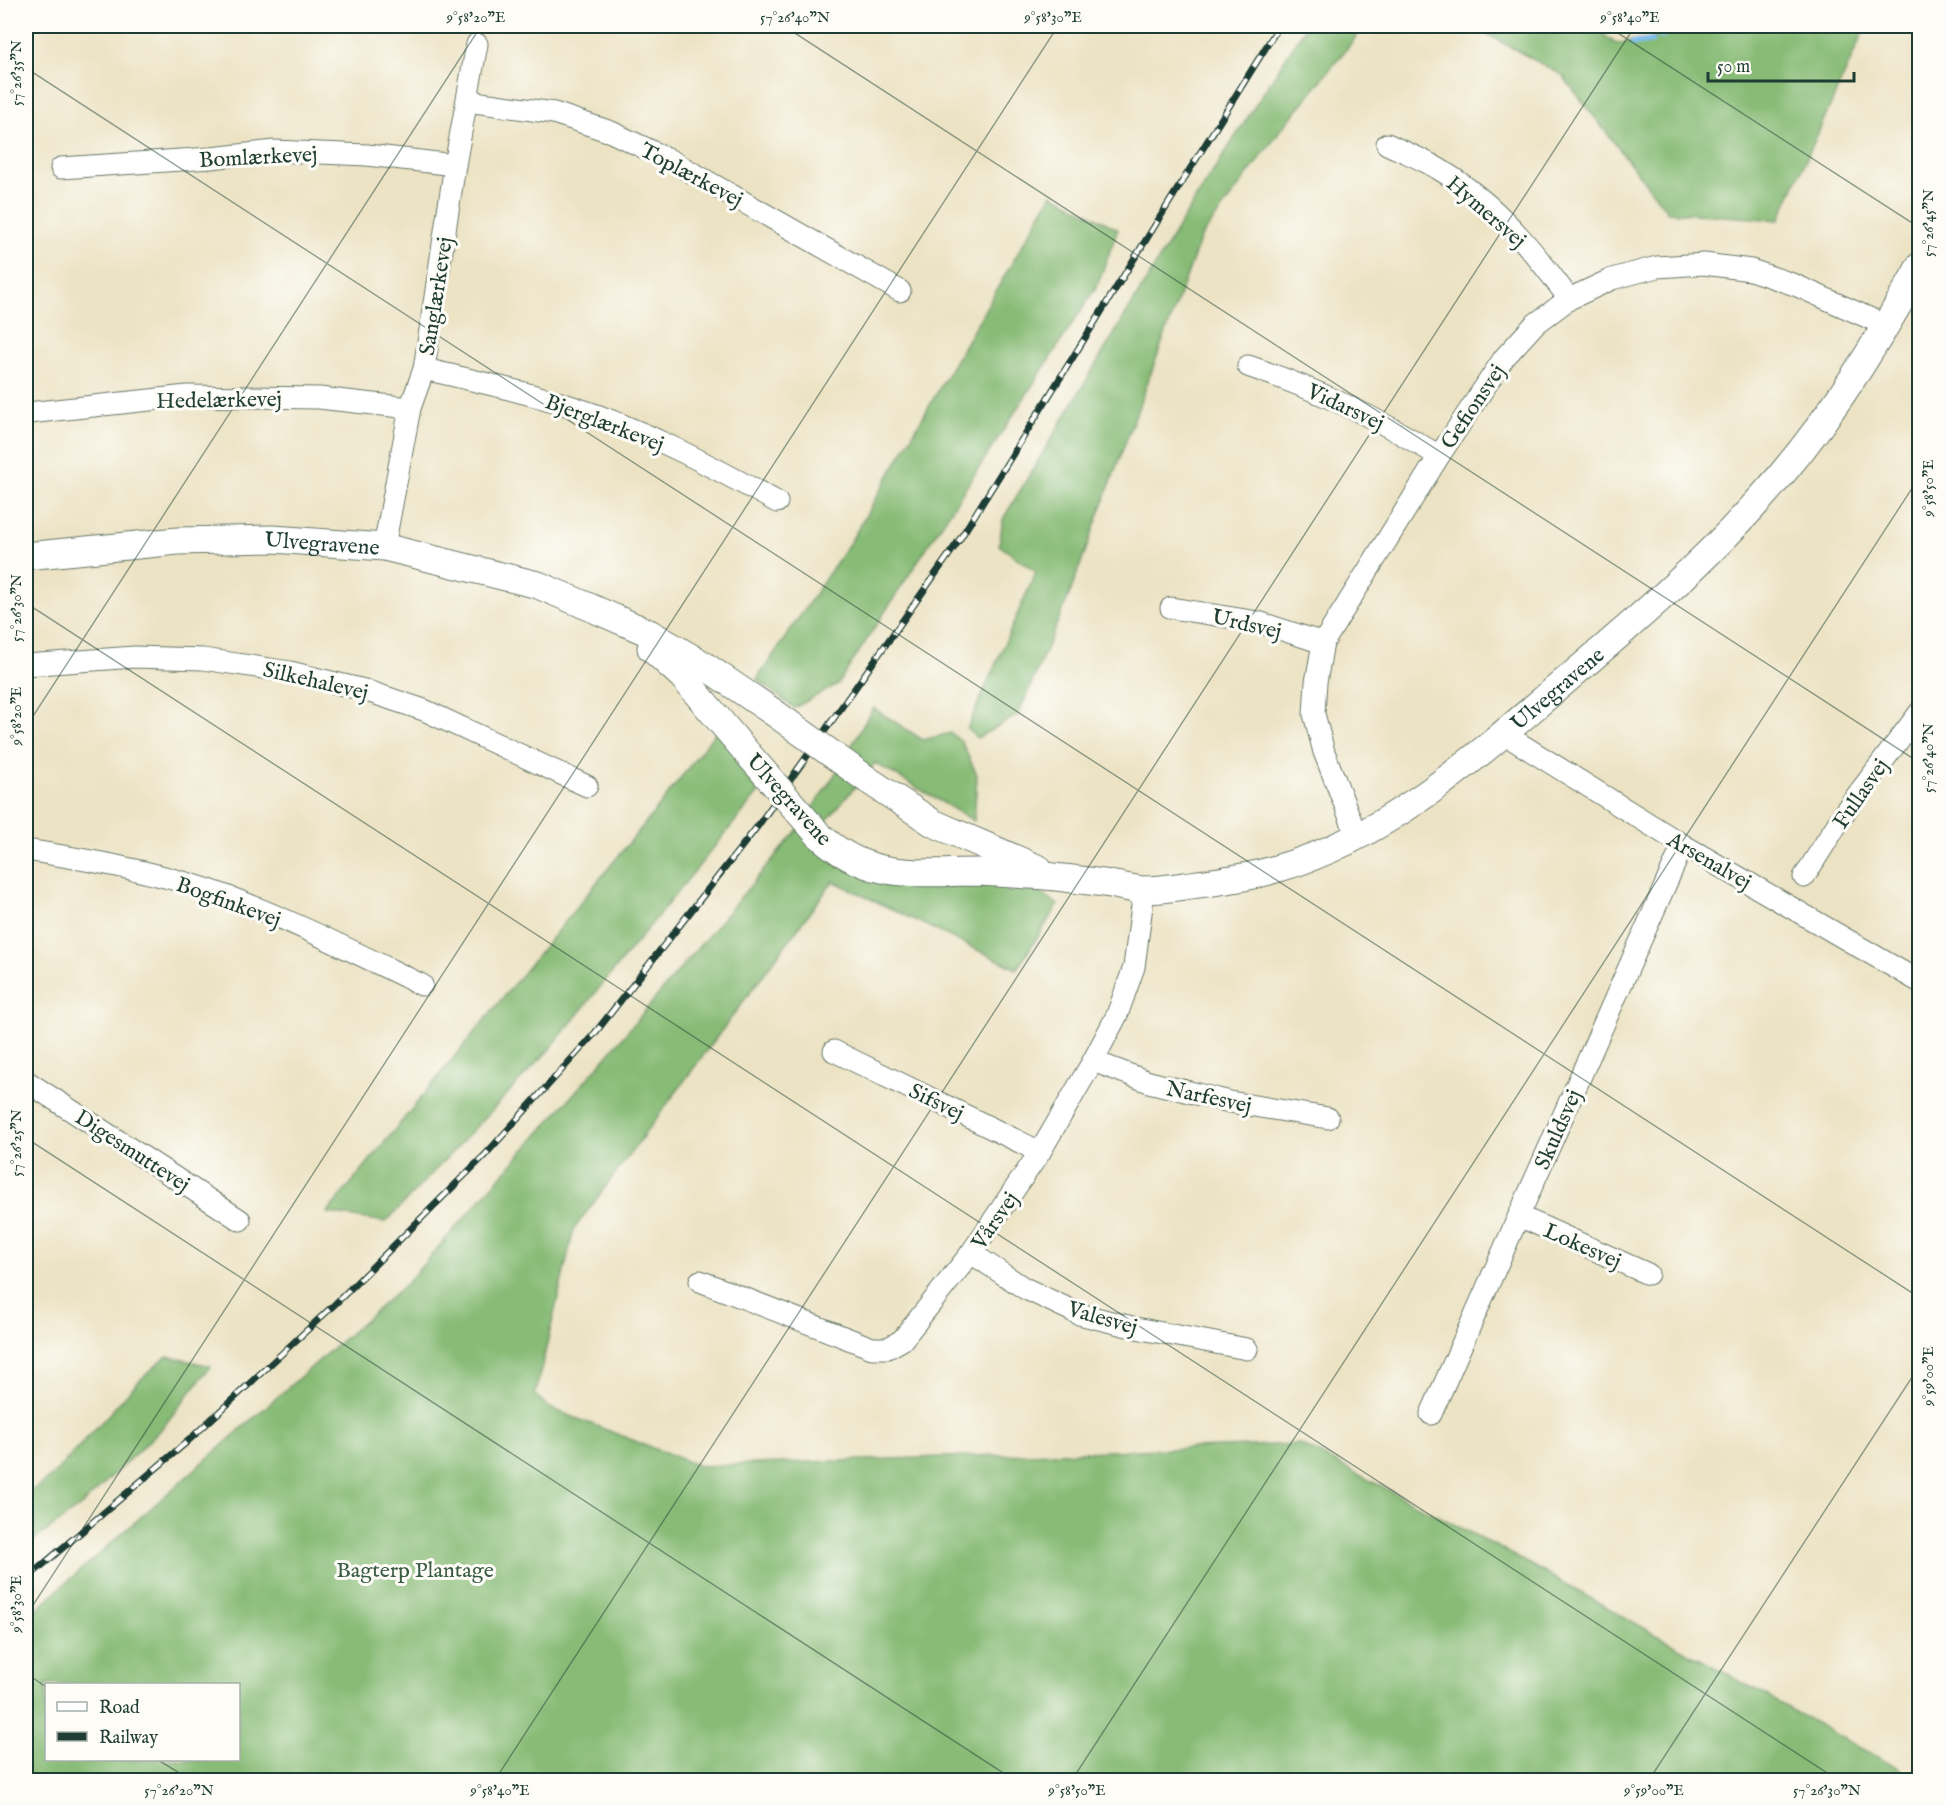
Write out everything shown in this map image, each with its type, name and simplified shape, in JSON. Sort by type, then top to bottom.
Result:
[{"type":"street","name":"Sanglærkevej","points":[[384,546],[410,408],[424,369],[455,165],[477,44]]},
{"type":"street","name":"Toplærkevej","points":[[467,101],[554,113],[611,132],[668,159],[900,291]]},
{"type":"street","name":"Hymersvej","points":[[1387,144],[1430,164],[1470,190],[1506,221],[1538,256],[1569,299]]},
{"type":"street","name":"Bomlærkevej","points":[[61,168],[211,158],[274,151],[368,154],[455,165]]},
{"type":"street","name":"Gefionsvej","points":[[1357,836],[1324,752],[1314,714],[1316,682],[1323,643],[1439,456],[1504,358],[1534,326],[1569,299],[1612,279],[1657,267],[1704,264],[1751,270],[1784,281],[1887,326]]},
{"type":"street","name":"Ulvegravene","points":[[609,616],[682,676],[818,834],[833,848],[868,866],[907,874],[981,872],[1056,876],[1144,890],[1228,880],[1279,868],[1322,853],[1406,810],[1504,734],[1658,603],[1749,511],[1822,423],[1887,326],[1920,266]]},
{"type":"street","name":"Vidarsvej","points":[[1248,366],[1298,383],[1347,404],[1394,428],[1439,456]]},
{"type":"street","name":"Bjerglærkevej","points":[[424,369],[498,385],[591,414],[644,434],[710,465],[777,502]]},
{"type":"street","name":"Hedelærkevej","points":[[28,413],[187,396],[320,398],[410,408]]},
{"type":"street","name":"Ulvegravene","points":[[26,556],[177,541],[273,539],[384,546],[538,585],[649,633],[702,664],[933,823],[970,841],[1056,876]]},
{"type":"street","name":"Urdsvej","points":[[1171,608],[1258,622],[1323,643]]},
{"type":"street","name":"Silkehalevej","points":[[26,665],[134,657],[203,659],[290,672],[364,690],[424,711],[587,786]]},
{"type":"street","name":"Fullasvej","points":[[1804,877],[1846,810],[1920,712]]},
{"type":"street","name":"Arsenalvej","points":[[1504,734],[1683,845],[1920,982]]},
{"type":"street","name":"Skuldsvej","points":[[1431,1414],[1683,845]]},
{"type":"street","name":"Bogfinkevej","points":[[26,850],[121,866],[208,890],[308,930],[422,985]]},
{"type":"street","name":"Vårsvej","points":[[700,1281],[872,1348],[888,1348],[902,1340],[971,1253],[1040,1152],[1093,1061],[1117,1015],[1134,967],[1144,890]]},
{"type":"street","name":"Sifsvej","points":[[834,1051],[1040,1152]]},
{"type":"street","name":"Narfesvej","points":[[1093,1061],[1149,1082],[1230,1102],[1328,1118]]},
{"type":"street","name":"Digesmuttevej","points":[[26,1081],[240,1220]]},
{"type":"street","name":"Lokesvej","points":[[1518,1216],[1648,1274]]},
{"type":"street","name":"Valesvej","points":[[971,1253],[1024,1288],[1079,1314],[1137,1328],[1247,1349]]},
{"type":"green space","points":[[1306,26],[1365,26],[1281,130],[1201,237],[1070,593],[1018,715],[977,738],[967,729],[1036,572],[999,545],[1003,519],[1188,211]]},
{"type":"green space","points":[[1472,26],[1593,26],[1616,44],[1721,26],[1866,26],[1779,220],[1668,212],[1562,75]]},
{"type":"green space","points":[[1052,194],[1118,229],[1097,286],[838,684],[794,708],[757,679],[851,541]]},
{"type":"green space","name":"Bagterp Plantage","points":[[873,708],[923,740],[950,733],[961,741],[977,775],[974,821],[875,763],[812,838],[838,861],[1026,882],[1058,905],[1017,969],[833,881],[574,1229],[535,1395],[550,1408],[699,1466],[1300,1444],[1509,1553],[1918,1780],[26,1780],[26,1618],[407,1283],[600,1064],[799,828],[836,773]]},
{"type":"green space","points":[[718,729],[764,786],[548,1051],[386,1222],[327,1213],[656,810]]},
{"type":"green space","points":[[167,1356],[211,1366],[163,1427],[82,1505],[26,1546],[26,1495],[53,1475],[140,1380]]},
{"type":"waterway","points":[[1660,36],[1676,26]]},
{"type":"waterway","points":[[1633,43],[1651,41]]},
{"type":"railway","points":[[26,1579],[188,1441],[335,1304],[485,1155],[595,1033],[757,827],[958,542],[1279,26]]}]
